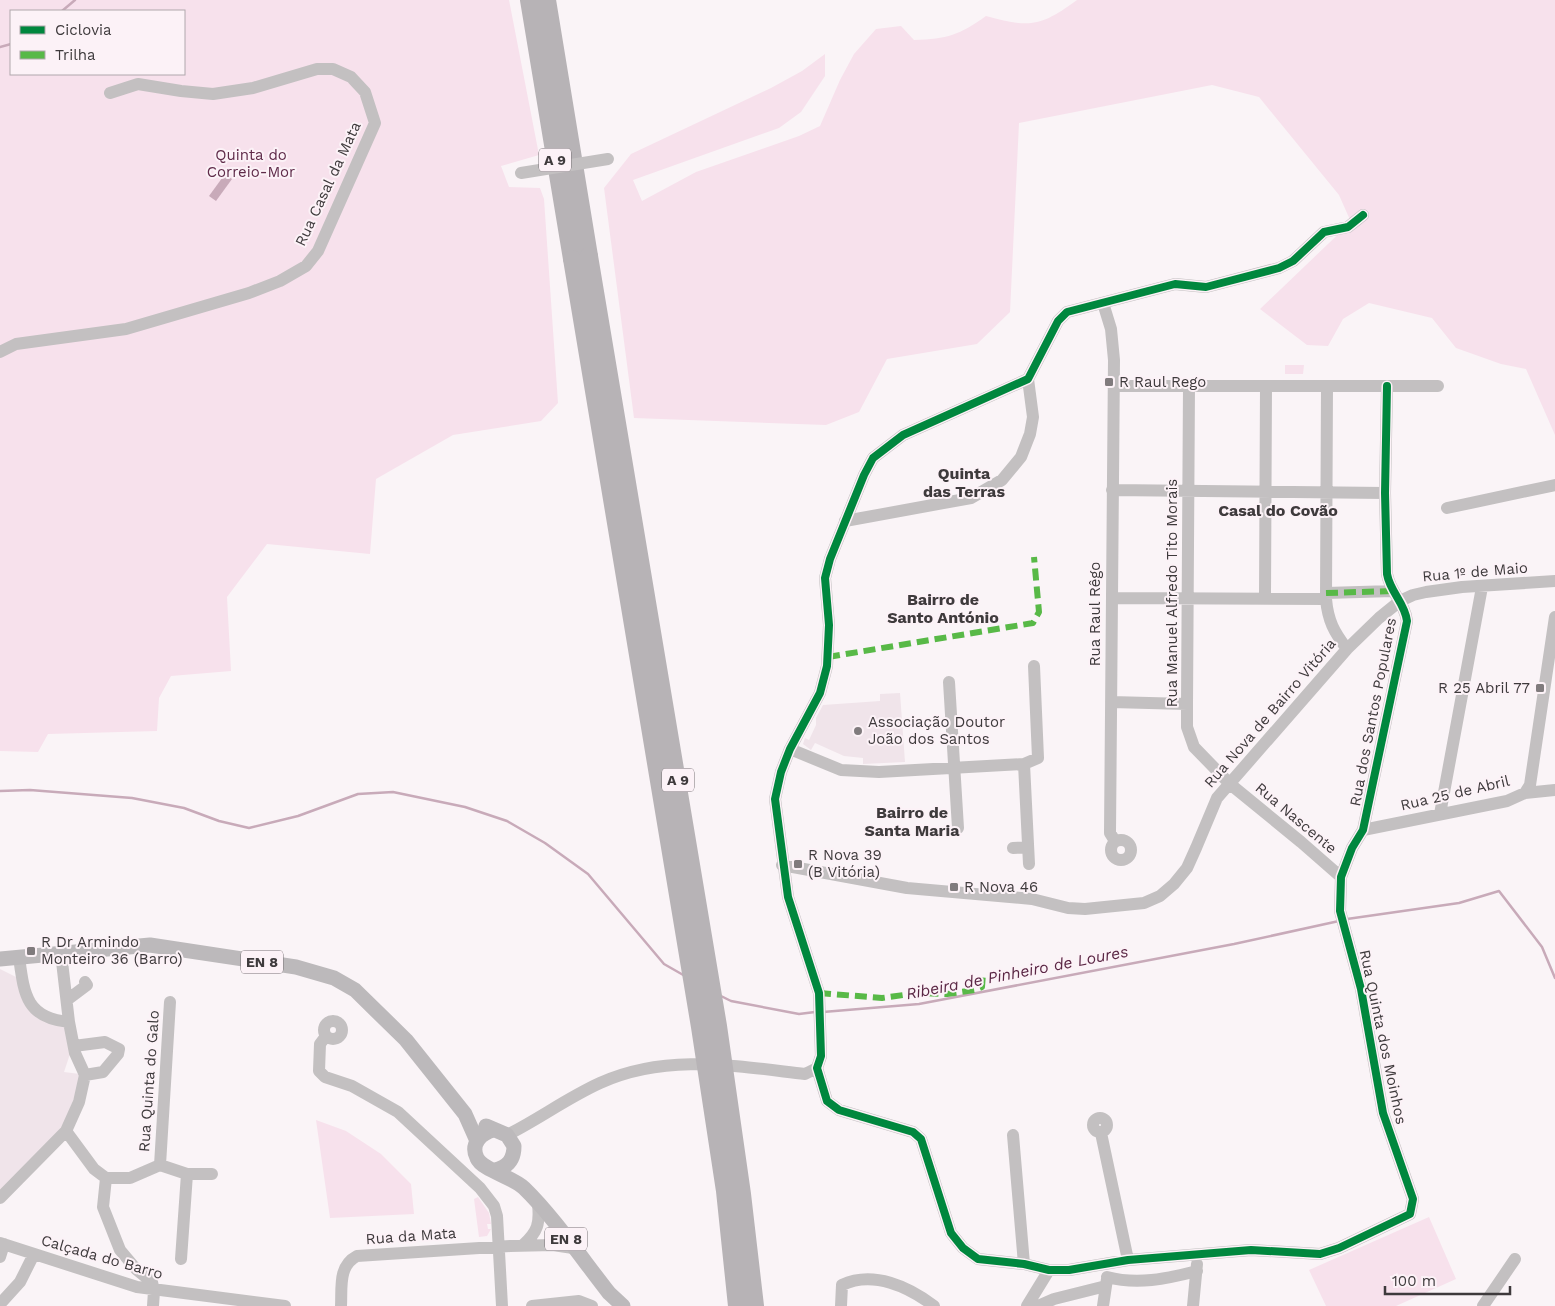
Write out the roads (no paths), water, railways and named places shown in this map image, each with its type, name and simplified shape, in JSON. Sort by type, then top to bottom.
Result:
[{"type":"highway","points":[[524,0],[538,62]]},
{"type":"highway","name":"A 9","points":[[529,0],[700,1027],[725,1191],[737,1306]]},
{"type":"highway","name":"A 9","points":[[547,0],[718,1026],[742,1194],[755,1306]]},
{"type":"highway","points":[[555,0],[576,172]]},
{"type":"main road","name":"EN 8","points":[[0,959],[150,946],[296,967],[334,978],[355,990],[387,1020],[465,1114],[507,1143],[523,1187]]},
{"type":"main road","name":"EN 8","points":[[465,1114],[477,1141],[475,1154],[478,1160],[488,1169],[495,1170],[523,1187],[609,1293],[623,1306]]},
{"type":"main road","points":[[477,1141],[482,1135],[507,1143],[508,1165],[495,1170]]},
{"type":"street","name":"Rua Casal da Mata","points":[[0,352],[16,344],[126,329],[248,293],[280,281],[306,266],[318,251],[375,123],[365,92],[351,77],[333,69],[317,69],[253,88],[213,94],[138,84],[110,93]]},
{"type":"street","points":[[520,173],[608,158]]},
{"type":"street","points":[[845,521],[970,498],[1002,480],[1021,457],[1030,434],[1033,417],[1028,379],[1058,322],[1067,312],[1175,284],[1206,287],[1279,268],[1293,260],[1324,232],[1348,226],[1363,215]]},
{"type":"street","name":"Rua Raul Rêgo","points":[[1103,303],[1111,329],[1113,386],[1110,833],[1115,841]]},
{"type":"street","name":"Rua Quinta dos Moinhos","points":[[1028,379],[903,435],[884,448],[873,458],[864,475],[830,559],[825,578],[829,625],[827,666],[820,693],[790,749],[781,772],[775,799],[782,864],[788,897],[820,1001],[820,1056],[818,1068],[827,1101],[839,1110],[913,1132],[921,1139],[951,1233],[963,1248],[978,1258],[1024,1264],[1049,1270],[1109,1264],[1128,1260],[1273,1250],[1320,1254],[1339,1248],[1410,1214],[1413,1209],[1414,1199],[1382,1113],[1361,989],[1340,911],[1340,877]]},
{"type":"street","points":[[1113,386],[1438,386]]},
{"type":"street","name":"Rua Manuel Alfredo Tito Morais","points":[[1189,386],[1187,727],[1194,747],[1230,784]]},
{"type":"street","points":[[1265,598],[1266,386]]},
{"type":"street","points":[[1327,386],[1327,618],[1334,632],[1347,649]]},
{"type":"street","name":"Rua dos Santos Populares","points":[[1340,877],[1352,848],[1363,830],[1408,621],[1406,610],[1389,584],[1387,574],[1385,493],[1387,386]]},
{"type":"street","points":[[1447,508],[1555,485]]},
{"type":"street","points":[[1112,490],[1385,493]]},
{"type":"street","name":"Rua 1º de Maio","points":[[1397,596],[1555,581]]},
{"type":"street","points":[[1440,814],[1482,587]]},
{"type":"street","points":[[1112,598],[1397,596]]},
{"type":"street","name":"Rua Nova de Bairro Vitória","points":[[782,864],[907,888],[1032,899],[1068,908],[1086,909],[1144,903],[1160,896],[1174,884],[1187,868],[1216,798],[1347,649],[1379,618],[1397,596]]},
{"type":"street","name":"Rua 25 de Abril","points":[[1363,830],[1507,801],[1525,793],[1530,785],[1555,617]]},
{"type":"street","points":[[790,749],[841,770],[879,772],[1024,764],[1038,758],[1034,666]]},
{"type":"street","points":[[949,682],[958,828]]},
{"type":"street","points":[[1111,702],[1187,704]]},
{"type":"street","points":[[1024,764],[1029,864]]},
{"type":"street","name":"Rua Nascente","points":[[1230,784],[1302,842],[1340,877]]},
{"type":"street","points":[[1525,793],[1555,790]]},
{"type":"street","points":[[1013,848],[1028,847]]},
{"type":"street","points":[[0,1198],[66,1131],[79,1102],[84,1075],[74,1046],[69,1022],[61,953]]},
{"type":"street","points":[[19,957],[28,1002],[37,1012],[44,1016],[56,1021],[69,1022]]},
{"type":"street","points":[[67,1000],[87,985],[85,982]]},
{"type":"street","name":"Rua Quinta do Galo","points":[[106,1178],[130,1178],[160,1165],[170,1002]]},
{"type":"street","points":[[326,1036],[320,1044],[319,1071],[325,1077],[361,1090],[398,1112],[480,1188],[494,1206],[497,1216],[502,1306]]},
{"type":"street","points":[[74,1046],[105,1042],[119,1049],[118,1054],[103,1072],[84,1075]]},
{"type":"street","points":[[507,1143],[565,1100],[602,1082],[643,1069],[684,1062],[805,1074],[818,1068]]},
{"type":"street","points":[[66,1131],[94,1169],[106,1178],[103,1207],[120,1250],[136,1269],[152,1282],[154,1306]]},
{"type":"street","points":[[1101,1133],[1128,1260]]},
{"type":"street","points":[[1013,1135],[1024,1264]]},
{"type":"street","points":[[160,1165],[187,1174],[212,1174]]},
{"type":"street","points":[[182,1259],[187,1174]]},
{"type":"street","points":[[523,1245],[534,1236],[539,1226],[538,1204]]},
{"type":"street","points":[[537,1245],[550,1237],[554,1224]]},
{"type":"street","name":"Rua da Mata","points":[[341,1306],[342,1275],[349,1260],[356,1256],[523,1245],[573,1248]]},
{"type":"street","name":"Calçada do Barro","points":[[1,1248],[34,1254],[137,1288],[285,1306]]},
{"type":"street","points":[[0,1304],[20,1282],[34,1254]]},
{"type":"street","points":[[1193,1306],[1197,1256]]},
{"type":"street","points":[[1483,1306],[1515,1259]]},
{"type":"street","points":[[1103,1306],[1109,1264]]},
{"type":"street","points":[[1026,1306],[1049,1270]]},
{"type":"street","points":[[1038,1306],[1057,1301],[1106,1282],[1170,1278],[1197,1271]]},
{"type":"street","points":[[841,1306],[842,1285],[854,1279],[892,1282],[912,1291],[934,1306]]},
{"type":"street","points":[[532,1306],[579,1301],[592,1306]]},
{"type":"waterway","points":[[63,10],[75,0]]},
{"type":"waterway","points":[[0,47],[10,44]]},
{"type":"waterway","name":"Ribeira de Pinheiro de Loures","points":[[0,791],[30,790],[132,798],[184,808],[219,821],[249,828],[298,816],[358,794],[393,792],[465,807],[507,821],[545,843],[588,874],[664,964],[685,976]]},
{"type":"waterway","name":"Ribeira de Pinheiro de Loures","points":[[1347,919],[1459,903],[1499,891],[1542,947],[1555,978]]},
{"type":"waterway","name":"Ribeira de Pinheiro de Loures","points":[[823,1012],[919,1004],[1234,944],[1339,921]]},
{"type":"waterway","name":"Ribeira de Pinheiro de Loures","points":[[721,996],[731,1001],[799,1014],[815,1012]]},
{"type":"place","name":"R Raul Rego","points":[[1109,382]]},
{"type":"place","name":"R 25 Abril 77","points":[[1540,688]]},
{"type":"place","name":"Associação Doutor João dos Santos","points":[[858,731]]},
{"type":"place","name":"R Nova 39 (B Vitória)","points":[[798,864]]},
{"type":"place","name":"R Nova 46","points":[[954,887]]},
{"type":"place","name":"R Dr Armindo Monteiro 36 (Barro)","points":[[31,951]]},
{"type":"district","name":"Quinta das Terras","points":[[964,482]]},
{"type":"district","name":"Casal do Covão","points":[[1278,510]]},
{"type":"district","name":"Bairro de Santo António","points":[[943,608]]},
{"type":"district","name":"Bairro de Santa Maria","points":[[912,821]]},
{"type":"park label","name":"Quinta do Correio-Mor","points":[[251,164]]}]
